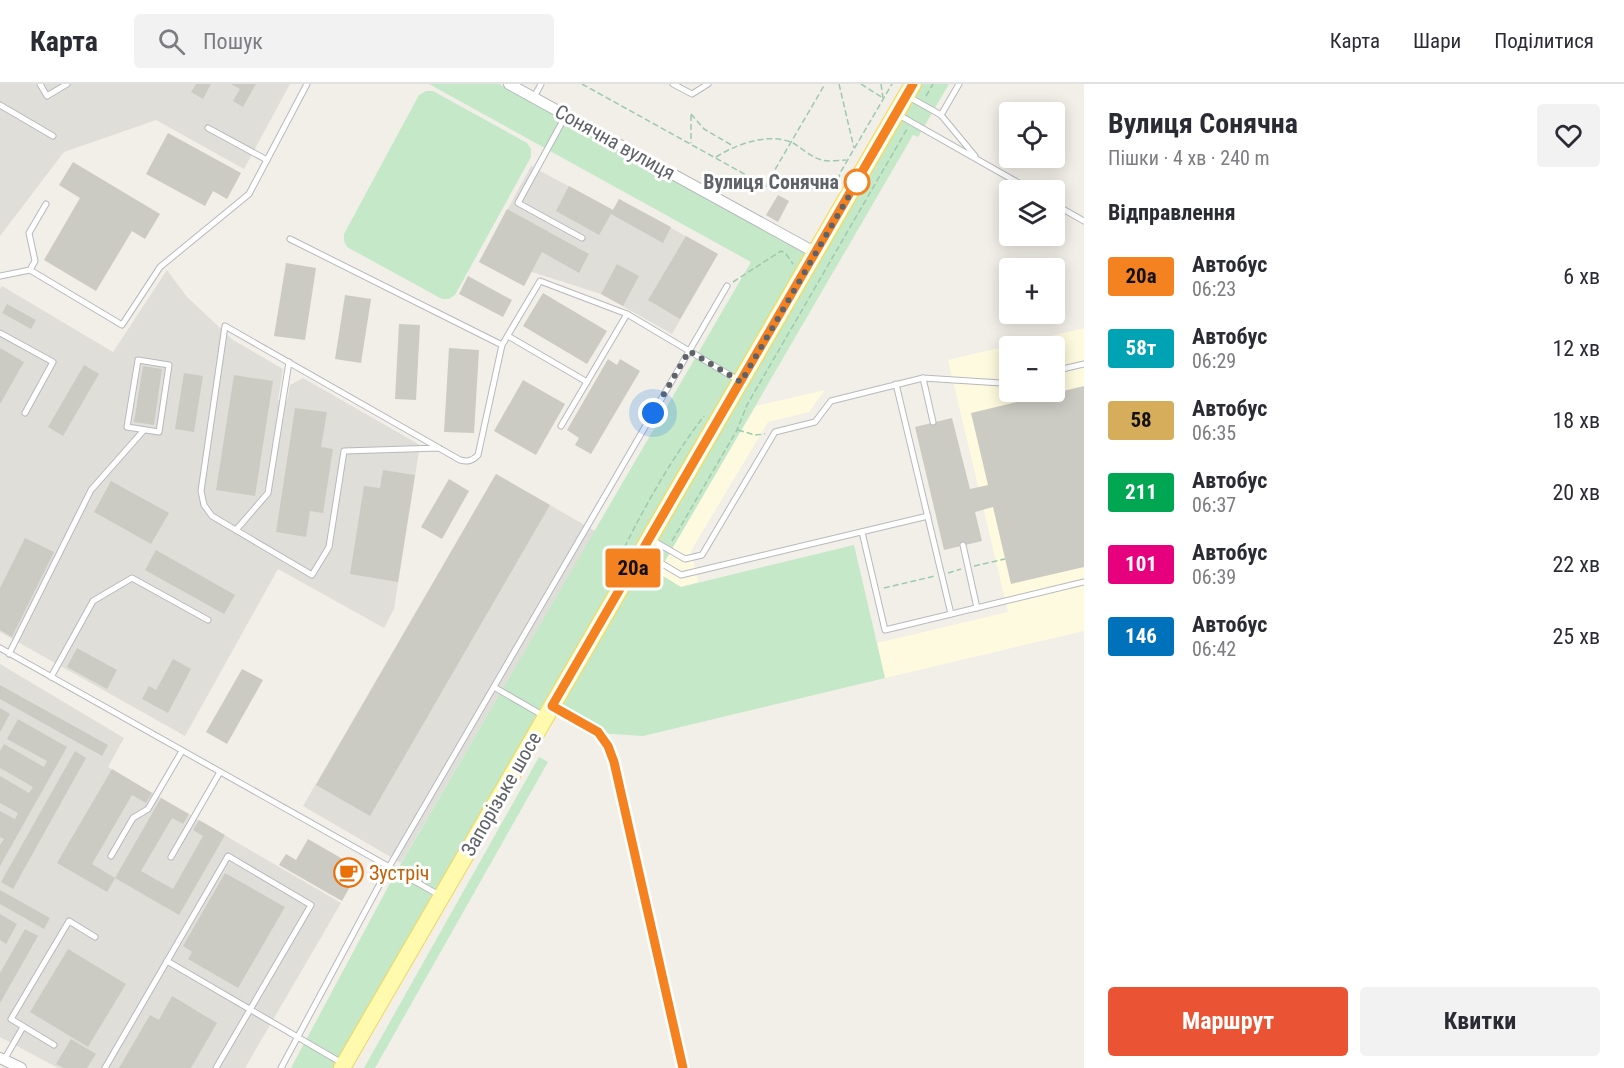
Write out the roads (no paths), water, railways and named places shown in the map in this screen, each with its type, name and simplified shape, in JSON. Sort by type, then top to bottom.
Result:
[{"type":"main road","name":"Запорізьке шосе","points":[[343,1066],[816,253],[904,117],[914,94]]},
{"type":"street","name":"Сонячна вулиця","points":[[509,84],[816,253]]},
{"type":"street","points":[[549,711],[598,732],[608,746],[683,1068]]},
{"type":"street","points":[[2,1059],[21,1068]]},
{"type":"lane","points":[[40,84],[47,96],[67,84]]},
{"type":"lane","points":[[0,276],[30,270],[122,325],[160,267],[249,194],[307,84]]},
{"type":"lane","points":[[534,97],[541,84]]},
{"type":"lane","points":[[673,84],[692,94],[708,84]]},
{"type":"lane","points":[[941,115],[959,84]]},
{"type":"lane","points":[[914,94],[941,115],[977,160]]},
{"type":"lane","points":[[0,105],[53,136]]},
{"type":"lane","points":[[566,115],[519,203],[582,238]]},
{"type":"lane","points":[[904,117],[1013,180]]},
{"type":"lane","points":[[208,128],[267,160]]},
{"type":"lane","points":[[30,270],[35,261],[29,233],[46,204]]},
{"type":"lane","points":[[1065,210],[1084,221]]},
{"type":"lane","points":[[290,239],[502,345]]},
{"type":"lane","points":[[439,448],[344,452],[329,547],[312,575],[212,516],[204,505],[201,491],[225,326],[466,462],[478,455],[502,345],[540,281],[627,315],[741,382]]},
{"type":"lane","points":[[281,1068],[389,867],[727,286]]},
{"type":"lane","points":[[561,426],[627,315]]},
{"type":"lane","points":[[0,333],[53,362],[25,413]]},
{"type":"lane","points":[[508,336],[586,382]]},
{"type":"lane","points":[[138,360],[169,364],[159,432],[144,430],[127,427],[138,360]]},
{"type":"lane","points":[[236,530],[268,493],[288,362]]},
{"type":"lane","points":[[1065,368],[1084,364]]},
{"type":"lane","points":[[646,545],[685,559],[702,555],[775,432],[815,422],[831,401],[923,378],[999,383]]},
{"type":"lane","points":[[923,378],[933,422]]},
{"type":"lane","points":[[896,384],[951,614]]},
{"type":"lane","points":[[9,654],[91,490],[144,430]]},
{"type":"lane","points":[[646,545],[681,575],[928,516]]},
{"type":"lane","points":[[862,532],[885,630],[1084,582]]},
{"type":"lane","points":[[963,545],[977,608]]},
{"type":"lane","points":[[702,555],[706,569]]},
{"type":"lane","points":[[51,677],[93,601],[132,578],[208,620]]},
{"type":"lane","points":[[0,648],[441,896]]},
{"type":"lane","points":[[494,687],[549,711]]},
{"type":"lane","points":[[111,856],[133,818],[148,809],[182,751]]},
{"type":"lane","points":[[171,857],[220,772]]},
{"type":"lane","points":[[105,1068],[228,856],[311,905],[216,1068]]},
{"type":"lane","points":[[54,1045],[10,1019],[69,921],[95,937]]},
{"type":"lane","points":[[167,961],[343,1066]]},
{"type":"lane","points":[[2,1059],[23,1027]]},
{"type":"place","name":"Вулиця Сонячна","points":[[857,182]]},
{"type":"place","name":"Зустріч","points":[[348,873]]}]
